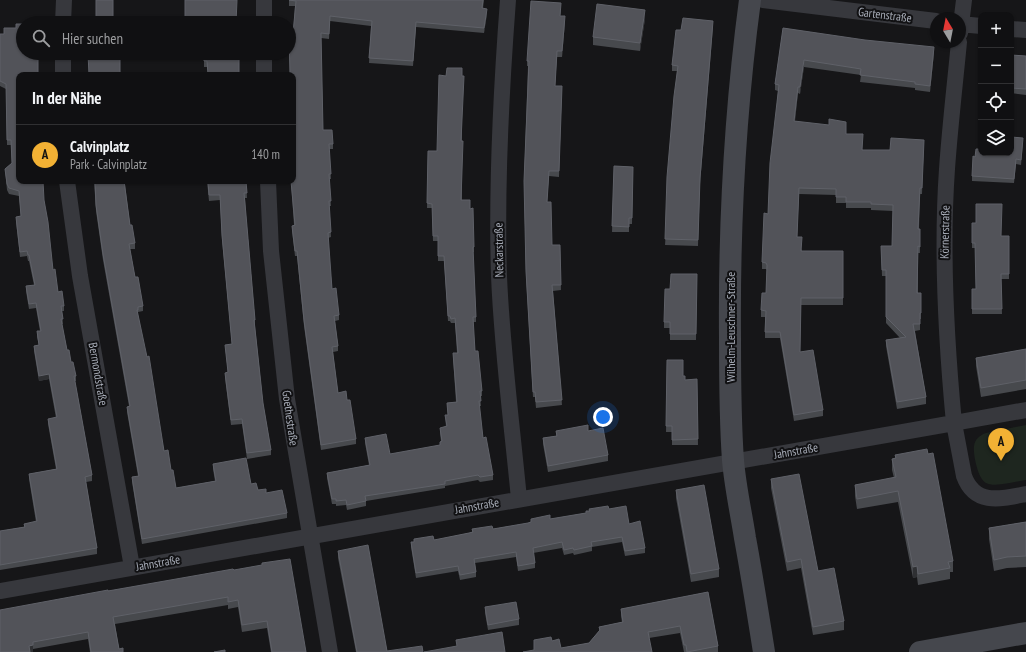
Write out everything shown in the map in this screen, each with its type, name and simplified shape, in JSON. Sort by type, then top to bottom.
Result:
[{"type":"street","points":[[63,16],[64,0]]},
{"type":"street","points":[[264,0],[264,16]]},
{"type":"street","name":"Neckarstraße","points":[[508,0],[499,124],[499,268],[506,380],[519,499]]},
{"type":"street","name":"Wilhelm-Leuschner-Straße","points":[[750,0],[741,78],[736,144],[731,249],[730,361],[733,462],[764,652]]},
{"type":"street","name":"Gartenstraße","points":[[763,0],[930,20]]},
{"type":"street","points":[[962,12],[964,0]]},
{"type":"street","points":[[966,27],[978,26]]},
{"type":"street","points":[[1014,28],[1026,30]]},
{"type":"street","name":"Körnerstraße","points":[[958,48],[947,169],[945,235],[945,305],[947,350],[954,423],[964,476],[967,484],[972,490],[980,496],[990,499],[1026,494]]},
{"type":"street","points":[[63,60],[63,72]]},
{"type":"street","points":[[264,60],[264,72]]},
{"type":"street","name":"Bermondstraße","points":[[68,184],[80,276],[132,567]]},
{"type":"street","name":"Goethestraße","points":[[268,184],[271,251],[286,393],[330,652]]},
{"type":"street","name":"Jahnstraße","points":[[0,591],[1026,410]]},
{"type":"street","points":[[920,652],[1026,633]]},
{"type":"shaded area","points":[[1026,425],[1026,480],[1000,485],[990,484],[983,481],[978,472],[975,461],[974,446],[977,439],[986,433]]},
{"type":"building","points":[[96,0],[113,0],[113,16],[96,16]]},
{"type":"building","points":[[185,0],[237,0],[236,16],[185,16]]},
{"type":"building","points":[[289,0],[483,0],[482,8],[487,9],[484,28],[416,22],[413,61],[369,58],[372,21],[330,16],[329,34],[321,33],[323,130],[332,130],[333,144],[329,144],[331,174],[329,174],[331,201],[329,201],[331,232],[328,233],[332,289],[336,288],[339,315],[334,316],[338,346],[332,347],[338,393],[346,391],[347,400],[350,400],[356,439],[321,445],[304,320],[297,251],[295,251],[292,226],[295,225],[291,184],[296,184],[296,72],[290,72],[290,60],[296,60],[296,16],[295,16],[296,1]]},
{"type":"building","points":[[531,1],[561,3],[560,16],[565,16],[562,51],[557,51],[555,86],[562,86],[559,171],[549,171],[547,202],[551,202],[552,245],[560,245],[561,285],[552,285],[562,400],[536,402],[535,392],[533,392],[526,271],[524,181],[529,61],[527,61]]},
{"type":"building","points":[[597,4],[645,10],[640,43],[593,37]]},
{"type":"building","points":[[683,18],[713,21],[700,178],[698,240],[665,239],[667,177],[678,66],[672,65],[676,30],[681,30]]},
{"type":"building","points":[[4,28],[16,28],[16,60],[38,60],[38,72],[16,72],[16,184],[43,184],[53,270],[55,269],[58,292],[62,291],[64,306],[61,306],[63,319],[61,319],[67,350],[69,350],[76,376],[74,376],[92,475],[85,477],[97,548],[0,565],[0,531],[25,527],[24,524],[37,521],[29,474],[57,469],[48,419],[57,417],[49,374],[39,376],[34,346],[39,345],[37,331],[41,331],[36,303],[29,304],[26,286],[35,285],[29,255],[27,251],[20,252],[16,217],[21,216],[19,191],[9,188],[5,169],[12,163],[11,140],[7,140],[6,84],[0,81],[0,34],[4,34]]},
{"type":"building","points":[[783,28],[934,48],[930,86],[915,84],[915,82],[860,75],[861,69],[804,60],[800,87],[798,87],[794,121],[829,125],[829,119],[846,122],[846,134],[863,134],[862,150],[890,150],[891,138],[924,140],[922,188],[920,188],[918,229],[920,229],[920,247],[918,246],[917,293],[921,293],[921,313],[920,324],[913,324],[926,397],[897,402],[886,340],[906,337],[886,317],[886,270],[882,270],[881,246],[892,246],[893,205],[871,204],[871,202],[846,202],[846,197],[836,197],[836,189],[799,188],[797,237],[802,237],[801,251],[843,251],[843,298],[801,298],[800,352],[813,350],[823,410],[794,415],[780,332],[765,332],[766,311],[761,310],[762,293],[766,293],[767,265],[766,263],[762,262],[764,213],[768,214],[770,163],[779,85],[775,84]]},
{"type":"building","points":[[1014,55],[1026,56],[1026,89],[1014,88]]},
{"type":"building","points":[[88,60],[120,60],[120,72],[89,72]]},
{"type":"building","points":[[239,60],[239,72],[208,72],[207,61],[204,61]]},
{"type":"building","points":[[447,68],[462,68],[462,76],[464,76],[461,141],[463,141],[461,200],[470,200],[470,209],[473,208],[476,317],[473,317],[475,351],[478,351],[482,391],[480,391],[481,401],[479,401],[483,438],[486,437],[493,475],[480,477],[478,475],[445,481],[445,484],[365,496],[366,501],[347,505],[346,500],[336,501],[336,499],[332,499],[327,473],[370,465],[365,438],[386,434],[390,454],[440,445],[440,442],[442,441],[440,428],[447,426],[445,415],[448,415],[447,403],[457,402],[453,353],[458,353],[455,318],[451,319],[450,316],[448,316],[444,256],[438,256],[438,236],[433,236],[432,204],[427,203],[428,151],[437,151],[439,75],[446,76]]},
{"type":"building","points":[[1014,137],[1023,138],[1021,160],[1016,159],[1014,179],[972,176],[973,156],[975,157],[976,149],[978,149],[978,156],[1014,156]]},
{"type":"building","points":[[614,166],[633,167],[632,218],[629,218],[629,227],[612,226]]},
{"type":"building","points":[[95,184],[124,184],[130,225],[132,225],[135,243],[129,244],[135,277],[138,277],[143,306],[138,307],[137,310],[147,357],[149,356],[164,451],[168,450],[176,488],[216,481],[213,464],[246,458],[251,484],[256,483],[258,490],[266,489],[266,493],[282,490],[287,513],[142,539],[132,477],[139,476],[127,407],[130,406],[103,254],[96,205]]},
{"type":"building","points":[[208,184],[246,184],[247,193],[244,193],[254,320],[263,403],[271,450],[247,453],[242,419],[231,420],[225,373],[228,372],[225,345],[232,344],[222,235],[220,195],[209,195]]},
{"type":"building","points":[[976,204],[1002,204],[1001,236],[1009,236],[1009,274],[1001,274],[1002,309],[972,309],[972,289],[976,289],[975,243],[972,243],[972,223],[976,223]]},
{"type":"building","points":[[671,274],[697,274],[696,334],[670,334],[670,322],[664,322],[665,289],[670,289]]},
{"type":"building","points":[[1026,349],[1026,380],[981,388],[976,358]]},
{"type":"building","points":[[667,360],[683,360],[683,376],[685,376],[685,380],[697,379],[698,439],[672,440],[672,426],[666,426]]},
{"type":"building","points":[[588,425],[588,431],[603,428],[608,455],[548,466],[543,438],[557,436],[556,431]]},
{"type":"building","points":[[927,449],[928,454],[933,453],[953,561],[948,562],[950,568],[918,574],[917,566],[913,567],[898,491],[857,499],[855,485],[896,477],[892,459],[896,458],[895,455]]},
{"type":"building","points":[[799,474],[818,571],[834,568],[844,621],[813,627],[801,559],[787,562],[771,479]]},
{"type":"building","points":[[704,485],[719,569],[691,574],[676,490]]},
{"type":"building","points":[[608,506],[609,509],[626,506],[629,524],[640,521],[645,548],[625,551],[622,537],[591,542],[592,546],[574,550],[573,548],[564,550],[562,542],[533,548],[535,563],[518,566],[516,552],[474,559],[476,572],[460,575],[458,566],[416,573],[411,542],[414,542],[414,539],[433,536],[434,540],[473,532],[472,529],[492,526],[493,529],[528,523],[531,522],[531,519],[550,515],[550,519],[586,513],[586,511],[590,511],[589,509]]},
{"type":"building","points":[[1026,522],[1026,556],[1007,557],[994,560],[989,528]]},
{"type":"building","points":[[368,545],[387,651],[422,646],[423,652],[357,652],[338,551]]},
{"type":"building","points":[[290,559],[306,652],[272,652],[267,621],[242,625],[238,600],[228,602],[228,597],[113,617],[119,649],[123,648],[123,652],[91,652],[88,632],[33,642],[33,645],[29,646],[30,652],[0,652],[0,610]]},
{"type":"building","points":[[708,592],[718,646],[687,652],[680,626],[648,632],[652,652],[523,652],[534,650],[534,640],[551,637],[552,641],[559,639],[561,648],[589,643],[600,630],[599,627],[623,622],[621,609]]},
{"type":"building","points":[[516,602],[519,619],[488,625],[485,607]]},
{"type":"building","points":[[502,632],[505,652],[424,652],[457,646],[456,640]]},
{"type":"building","points":[[225,650],[225,652],[214,652]]},
{"type":"place","name":"Calvinplatz","points":[[1001,461]]}]
